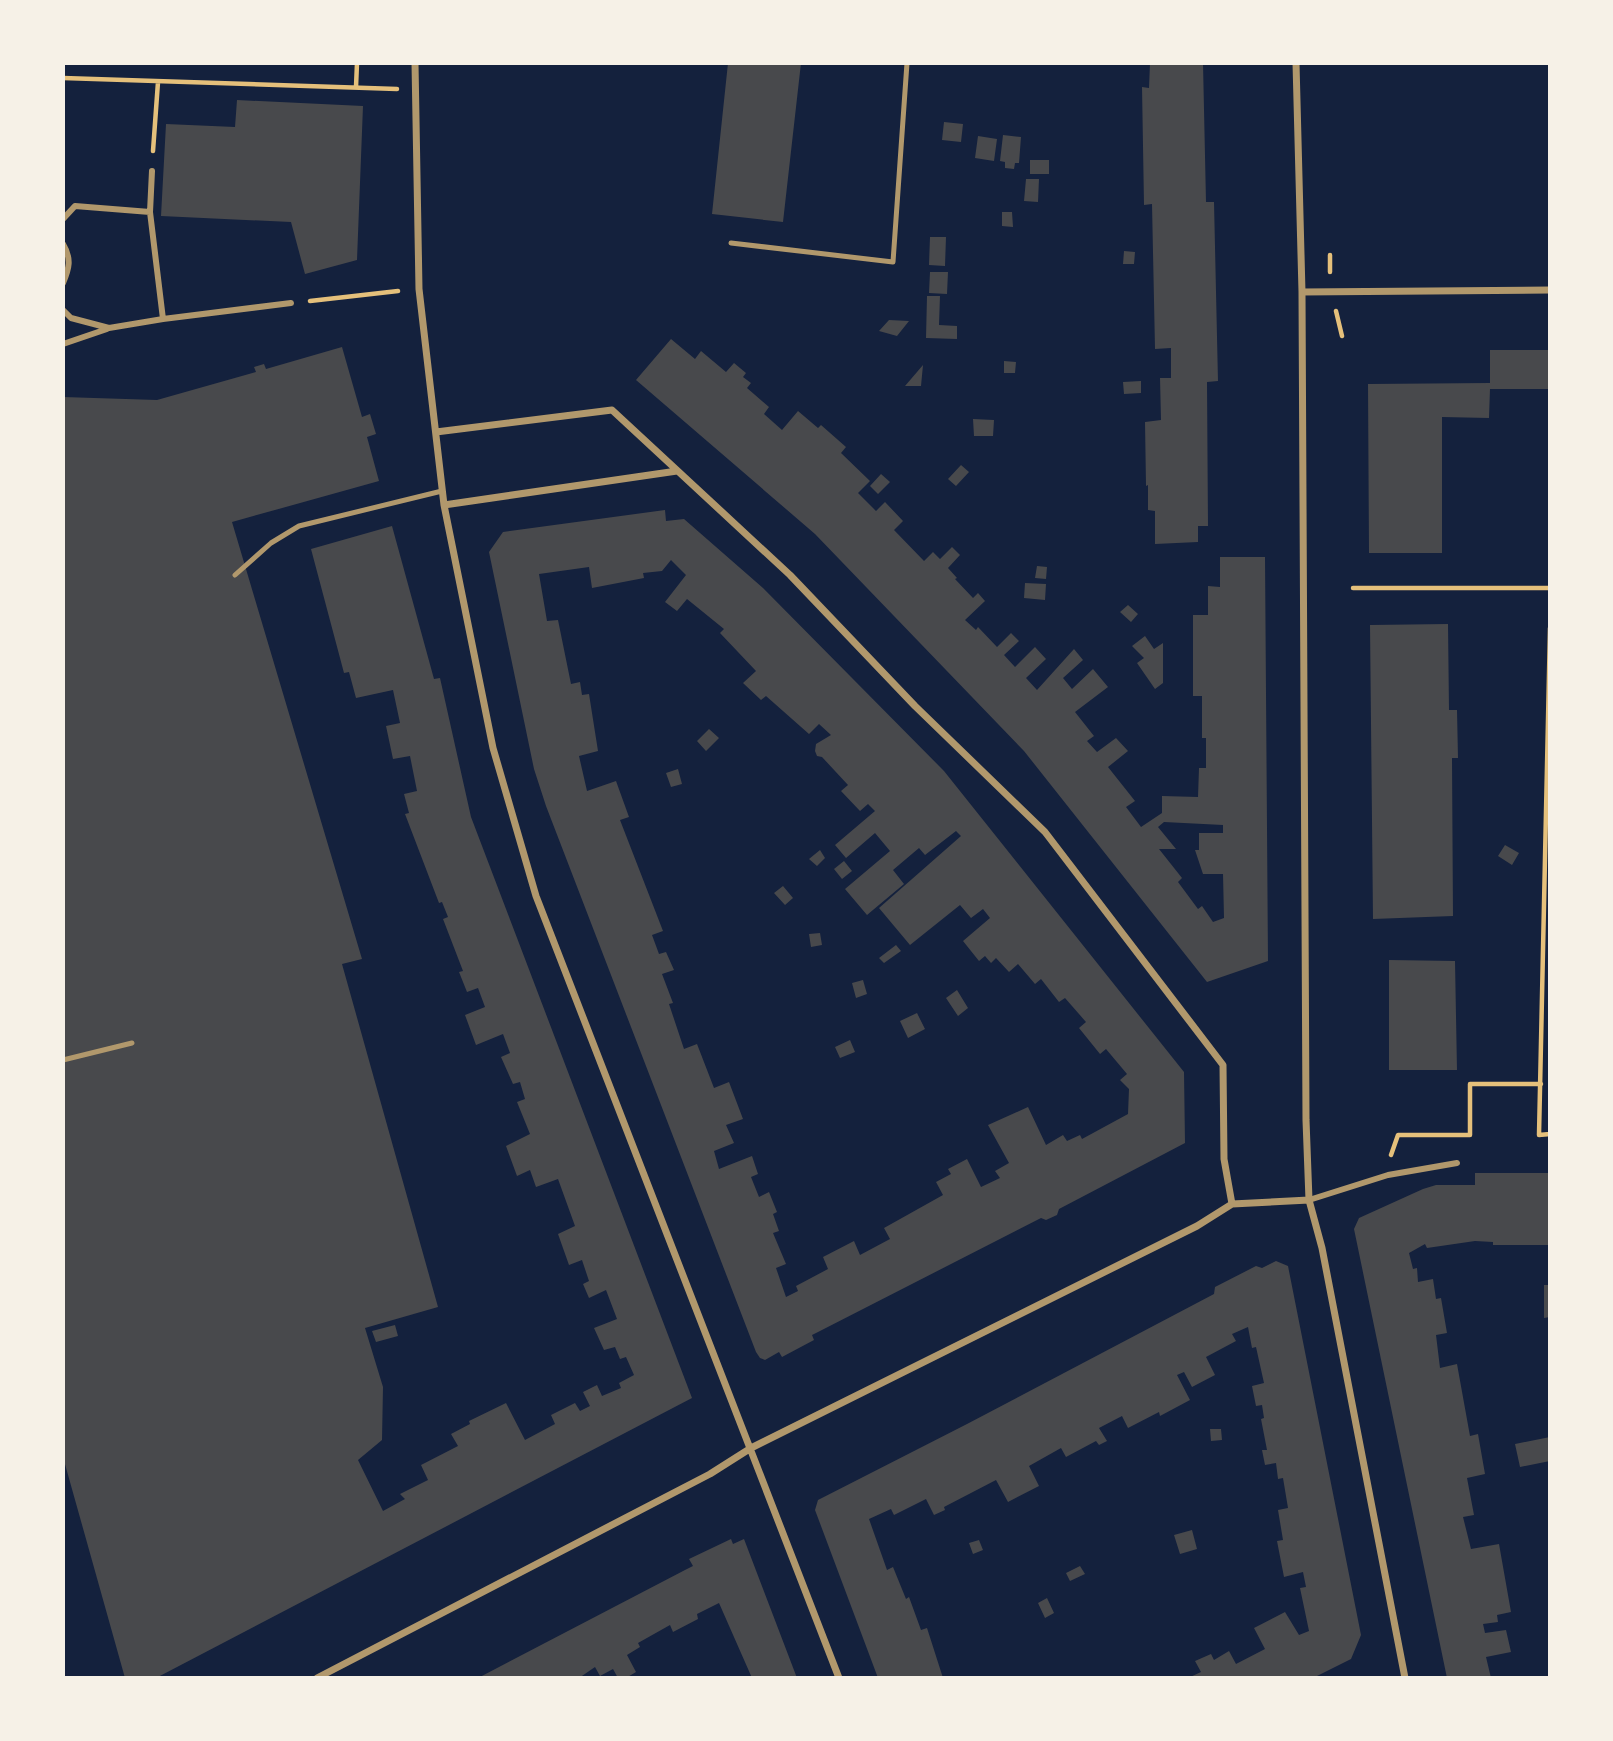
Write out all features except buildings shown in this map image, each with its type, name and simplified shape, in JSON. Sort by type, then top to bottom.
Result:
[{"type":"street","points":[[415,63],[419,289],[442,491],[493,748],[536,896],[839,1678]]},
{"type":"street","points":[[1296,63],[1302,292],[1305,1029],[1309,1200],[1322,1248],[1405,1678]]},
{"type":"street","points":[[152,171],[150,212],[163,319]]},
{"type":"street","points":[[63,219],[75,206],[150,212]]},
{"type":"street","points":[[63,244],[70,267],[63,284]]},
{"type":"street","points":[[1302,292],[1550,290]]},
{"type":"street","points":[[63,344],[109,328],[291,303]]},
{"type":"street","points":[[63,310],[71,318],[109,328]]},
{"type":"street","points":[[436,432],[612,410],[790,575],[915,706],[1045,832],[1223,1065],[1224,1159],[1232,1204]]},
{"type":"street","points":[[444,505],[677,471]]},
{"type":"street","points":[[317,1678],[710,1474],[751,1448],[1197,1226],[1232,1204],[1309,1200],[1388,1175],[1457,1163]]},
{"type":"lane","points":[[731,243],[893,262],[907,63]]},
{"type":"lane","points":[[235,575],[271,543],[299,526],[442,491]]},
{"type":"lane","points":[[63,1060],[132,1043]]},
{"type":"path","points":[[356,87],[357,63]]},
{"type":"path","points":[[63,78],[415,89]]},
{"type":"path","points":[[152,171],[158,82]]},
{"type":"path","points":[[291,303],[419,289]]},
{"type":"path","points":[[1353,588],[1550,588]]},
{"type":"path","points":[[1550,628],[1539,1135],[1550,1134]]},
{"type":"path","points":[[1388,1175],[1388,1165],[1398,1135],[1470,1135],[1470,1084],[1541,1084]]}]
